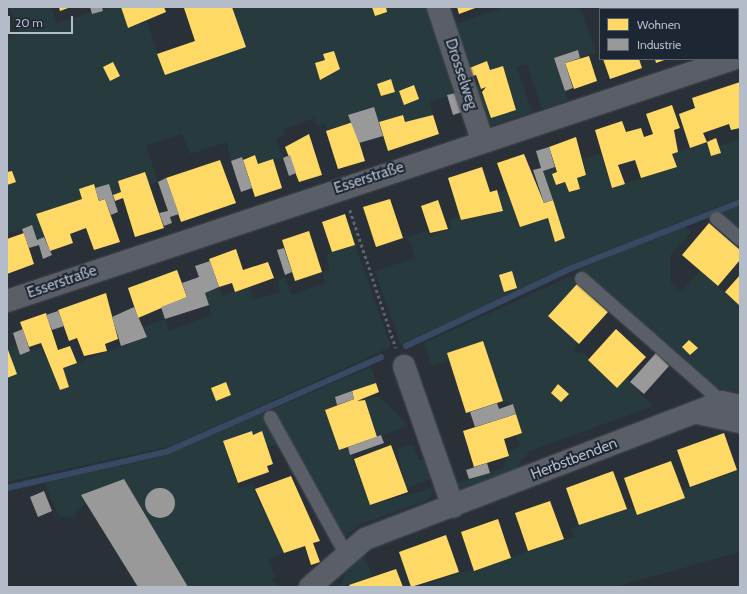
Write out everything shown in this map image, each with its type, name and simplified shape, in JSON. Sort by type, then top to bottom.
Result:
[{"type":"street","name":"Drosselweg","points":[[438,7],[483,142]]},
{"type":"street","name":"Esserstraße","points":[[7,301],[342,187],[730,60]]},
{"type":"street","points":[[404,366],[452,507]]},
{"type":"street","name":"Herbstbenden","points":[[310,587],[345,553],[365,539],[452,507],[696,412],[731,404]]},
{"type":"street","points":[[696,412],[740,422]]},
{"type":"lane","points":[[716,218],[740,239]]},
{"type":"lane","points":[[581,278],[731,404]]},
{"type":"lane","points":[[270,417],[345,553]]},
{"type":"path","points":[[342,187],[404,366]]},
{"type":"green space","points":[[51,7],[56,23],[113,7],[121,7],[128,28],[147,21],[165,75],[246,47],[232,7],[428,7],[456,93],[429,102],[433,115],[405,122],[402,115],[379,122],[374,107],[348,115],[350,123],[327,130],[325,124],[317,126],[314,118],[284,130],[285,135],[276,139],[283,158],[258,164],[255,155],[231,161],[227,142],[190,154],[182,134],[146,145],[158,182],[148,184],[144,172],[118,181],[121,192],[113,195],[108,184],[82,199],[36,214],[44,237],[37,240],[31,225],[7,234],[7,39],[19,34],[10,8]],"holes":[[[391,79],[395,92],[381,96],[378,84]]]},
{"type":"green space","points":[[504,7],[580,7],[596,53],[580,58],[577,50],[554,58],[568,100],[542,109],[527,64],[517,67],[532,112],[493,125],[484,118],[474,88],[480,86],[491,118],[516,110],[503,66],[490,69],[487,61],[467,69],[452,25]]},
{"type":"green space","points":[[740,139],[740,198],[575,264],[401,345],[375,271],[415,258],[408,237],[427,230],[429,236],[452,229],[449,220],[460,216],[462,220],[503,211],[498,193],[507,190],[520,227],[548,218],[555,241],[565,238],[543,171],[555,167],[557,172],[552,174],[556,185],[565,182],[569,192],[580,189],[577,178],[586,175],[583,159],[600,154],[612,188],[676,167],[672,154],[707,142],[712,156],[721,153],[719,146]]},
{"type":"green space","points":[[740,205],[740,231],[719,212]]},
{"type":"green space","points":[[684,225],[691,232],[670,256],[671,284],[681,292],[700,271],[740,306],[740,393],[711,386],[580,269]]},
{"type":"green space","points":[[355,245],[391,347],[172,446],[7,482],[7,378],[17,374],[8,348],[17,345],[20,355],[42,347],[60,390],[69,387],[63,368],[147,337],[143,327],[165,319],[169,331],[212,315],[205,293],[219,287],[223,296],[249,287],[253,300],[280,292],[278,281],[285,277],[292,295],[325,283],[322,273],[330,270],[326,255]]},
{"type":"green space","points":[[571,276],[577,284],[548,316],[579,344],[573,350],[579,354],[582,351],[617,387],[626,378],[653,406],[530,451],[513,471],[462,488],[453,485],[503,468],[508,452],[520,446],[515,435],[522,432],[513,404],[503,401],[483,341],[447,353],[449,360],[432,366],[424,343]]},
{"type":"green space","points":[[371,367],[376,383],[335,397],[337,405],[325,410],[339,450],[348,447],[370,505],[434,488],[428,500],[361,524],[343,538],[272,409]]},
{"type":"green space","points":[[377,395],[392,408],[408,426],[377,437],[365,400]]},
{"type":"green space","points":[[262,413],[278,444],[267,447],[262,432],[253,435],[252,431],[223,441],[239,488],[252,484],[263,512],[266,511],[275,529],[284,553],[269,559],[275,577],[272,579],[279,587],[188,587],[124,480],[86,503],[72,518],[59,517],[45,483],[163,456]]},
{"type":"green space","points":[[412,444],[419,461],[424,459],[431,479],[406,488],[397,449]]},
{"type":"green space","points":[[740,470],[740,552],[615,587],[417,587],[574,537],[571,528],[627,509],[635,507],[638,515],[684,498],[682,490]]},
{"type":"green space","points":[[363,552],[373,577],[340,587],[345,574]]},
{"type":"building: Wohnen","points":[[59,7],[71,7],[60,11]]},
{"type":"building: Wohnen","points":[[121,7],[164,7],[166,12],[128,28]]},
{"type":"building: Wohnen","points":[[232,7],[246,47],[165,75],[157,54],[195,41],[184,8]]},
{"type":"building: Wohnen","points":[[372,7],[386,7],[387,12],[375,16]]},
{"type":"building: Wohnen","points":[[457,7],[478,7],[459,14]]},
{"type":"building: Wohnen","points":[[687,7],[716,7],[716,8]]},
{"type":"building: Wohnen","points":[[735,7],[740,7],[740,22],[739,8]]},
{"type":"building: Wohnen","points":[[334,51],[340,69],[320,80],[315,63],[325,60],[323,54]]},
{"type":"building: Wohnen","points":[[589,56],[597,81],[574,89],[565,63]]},
{"type":"building: Wohnen","points":[[603,60],[639,60],[642,68],[610,79]]},
{"type":"building: Wohnen","points":[[655,60],[664,60],[656,63]]},
{"type":"building: Wohnen","points":[[487,61],[490,70],[503,66],[516,110],[491,118],[482,92],[486,87],[481,89],[476,75],[469,77],[467,69]]},
{"type":"building: Wohnen","points":[[113,62],[120,76],[110,81],[103,67]]},
{"type":"building: Wohnen","points":[[391,79],[395,92],[381,96],[377,84]]},
{"type":"building: Wohnen","points":[[740,82],[740,128],[731,130],[729,124],[703,133],[707,142],[690,148],[679,114],[695,108],[692,98]]},
{"type":"building: Wohnen","points":[[414,85],[419,99],[404,105],[399,91]]},
{"type":"building: Wohnen","points":[[672,105],[680,128],[674,130],[678,152],[672,154],[677,167],[641,178],[635,160],[618,165],[625,184],[612,188],[595,130],[622,121],[626,132],[641,128],[644,137],[653,134],[646,114]]},
{"type":"building: Wohnen","points":[[403,115],[405,122],[433,115],[439,134],[388,151],[379,122]]},
{"type":"building: Wohnen","points":[[353,122],[365,161],[338,169],[326,131]]},
{"type":"building: Wohnen","points":[[309,134],[322,175],[299,182],[285,147]]},
{"type":"building: Wohnen","points":[[576,137],[586,175],[577,178],[580,189],[569,192],[565,182],[556,185],[552,174],[557,172],[549,147]]},
{"type":"building: Wohnen","points":[[716,138],[721,153],[711,156],[707,142]]},
{"type":"building: Wohnen","points":[[524,154],[544,203],[553,200],[565,238],[555,242],[548,218],[520,227],[497,163]]},
{"type":"building: Wohnen","points":[[255,155],[258,164],[273,159],[282,188],[255,197],[243,160]]},
{"type":"building: Wohnen","points":[[220,160],[236,203],[181,222],[166,178]]},
{"type":"building: Wohnen","points":[[482,167],[490,192],[497,190],[503,211],[461,220],[448,178]]},
{"type":"building: Wohnen","points":[[12,171],[16,182],[7,185],[7,172]]},
{"type":"building: Wohnen","points":[[145,172],[164,228],[135,237],[123,198],[115,201],[113,195],[121,192],[118,181]]},
{"type":"building: Wohnen","points":[[94,184],[99,201],[105,199],[120,242],[94,250],[86,228],[70,234],[73,243],[50,251],[36,214],[82,199],[79,189]]},
{"type":"building: Wohnen","points":[[390,199],[403,238],[376,247],[363,207]]},
{"type":"building: Wohnen","points":[[438,200],[448,229],[430,233],[421,206]]},
{"type":"building: Wohnen","points":[[345,214],[355,245],[332,252],[322,222]]},
{"type":"building: Wohnen","points":[[709,223],[740,250],[740,260],[718,286],[682,255]]},
{"type":"building: Wohnen","points":[[309,231],[322,272],[295,281],[282,240]]},
{"type":"building: Wohnen","points":[[24,233],[34,264],[7,274],[7,239]]},
{"type":"building: Wohnen","points":[[236,249],[243,270],[268,262],[274,278],[235,292],[232,283],[219,287],[209,259]]},
{"type":"building: Wohnen","points":[[177,270],[187,297],[138,318],[128,288]]},
{"type":"building: Wohnen","points":[[512,271],[517,288],[504,292],[499,275]]},
{"type":"building: Wohnen","points":[[740,275],[740,306],[725,292]]},
{"type":"building: Wohnen","points":[[577,284],[608,312],[579,344],[548,316]]},
{"type":"building: Wohnen","points":[[106,293],[118,339],[105,344],[107,351],[84,356],[77,338],[69,341],[58,310]]},
{"type":"building: Wohnen","points":[[46,313],[58,350],[70,346],[77,363],[63,368],[69,387],[60,390],[41,343],[29,347],[20,322]]},
{"type":"building: Wohnen","points":[[616,329],[646,357],[617,388],[588,360]]},
{"type":"building: Wohnen","points":[[689,340],[698,348],[690,355],[682,347]]},
{"type":"building: Wohnen","points":[[483,341],[503,401],[466,413],[447,353]]},
{"type":"building: Wohnen","points":[[7,347],[17,374],[7,378]]},
{"type":"building: Wohnen","points":[[226,382],[231,395],[216,401],[211,388]]},
{"type":"building: Wohnen","points":[[376,383],[379,392],[357,401],[365,400],[377,437],[339,450],[325,410],[354,399],[352,391]]},
{"type":"building: Wohnen","points":[[558,384],[569,394],[561,402],[551,393]]},
{"type":"building: Wohnen","points":[[516,414],[522,433],[504,439],[509,456],[474,467],[463,431]]},
{"type":"building: Wohnen","points":[[252,431],[253,435],[262,431],[273,464],[267,466],[269,472],[238,483],[223,441]]},
{"type":"building: Wohnen","points":[[724,433],[737,470],[690,487],[677,450]]},
{"type":"building: Wohnen","points":[[391,445],[408,492],[370,505],[354,459]]},
{"type":"building: Wohnen","points":[[671,461],[685,498],[637,515],[624,478]]},
{"type":"building: Wohnen","points":[[613,471],[627,509],[579,525],[566,488]]},
{"type":"building: Wohnen","points":[[291,476],[320,541],[313,543],[320,562],[311,565],[305,546],[284,553],[255,489]]},
{"type":"building: Wohnen","points":[[550,501],[564,539],[528,551],[515,513]]},
{"type":"building: Wohnen","points":[[498,519],[511,558],[474,571],[461,532]]},
{"type":"building: Wohnen","points":[[446,535],[459,572],[411,587],[399,552]]},
{"type":"building: Wohnen","points":[[396,569],[403,587],[350,587],[349,585]]},
{"type":"building: Industrie","points":[[90,7],[102,7],[103,11],[92,14]]},
{"type":"building: Industrie","points":[[606,7],[648,7],[648,8]]},
{"type":"building: Industrie","points":[[578,50],[580,58],[565,63],[573,88],[565,91],[554,58]]},
{"type":"building: Industrie","points":[[456,93],[462,112],[453,115],[447,95]]},
{"type":"building: Industrie","points":[[374,107],[383,136],[359,143],[348,115]]},
{"type":"building: Industrie","points":[[549,147],[555,167],[543,171],[553,200],[544,203],[533,170],[541,168],[536,151]]},
{"type":"building: Industrie","points":[[290,155],[296,173],[289,176],[283,158]]},
{"type":"building: Industrie","points":[[242,157],[252,188],[241,192],[231,161]]},
{"type":"building: Industrie","points":[[166,178],[179,214],[170,217],[172,223],[164,226],[159,213],[168,211],[158,182]]},
{"type":"building: Industrie","points":[[109,184],[118,212],[111,215],[105,199],[99,201],[95,188]]},
{"type":"building: Industrie","points":[[32,225],[37,240],[44,237],[52,255],[43,259],[39,245],[29,248],[22,229]]},
{"type":"building: Industrie","points":[[284,248],[292,272],[285,275],[277,250]]},
{"type":"building: Industrie","points":[[210,261],[219,287],[205,293],[209,305],[165,319],[161,307],[187,297],[182,283],[199,277],[195,266]]},
{"type":"building: Industrie","points":[[134,307],[147,337],[121,346],[112,317]]},
{"type":"building: Industrie","points":[[58,311],[64,326],[52,330],[46,315]]},
{"type":"building: Industrie","points":[[23,329],[30,351],[20,355],[13,333]]},
{"type":"building: Industrie","points":[[656,353],[669,366],[644,394],[630,382]]},
{"type":"building: Industrie","points":[[352,391],[354,399],[337,405],[335,397]]},
{"type":"building: Industrie","points":[[497,403],[499,409],[513,404],[516,414],[475,427],[470,412]]},
{"type":"building: Industrie","points":[[381,435],[384,443],[350,455],[348,447]]},
{"type":"building: Industrie","points":[[487,463],[490,473],[469,479],[466,470]]},
{"type":"building: Industrie","points":[[124,479],[188,587],[138,587],[81,495]]},
{"type":"building: Industrie","points":[[160,488],[166,489],[174,497],[174,509],[166,517],[160,518],[154,517],[146,509],[145,503],[146,497],[154,489]]},
{"type":"building: Industrie","points":[[44,491],[52,511],[38,517],[30,497]]},
{"type":"waterway","points":[[406,346],[572,268],[740,202]]},
{"type":"waterway","points":[[7,488],[166,452],[381,357]]}]
